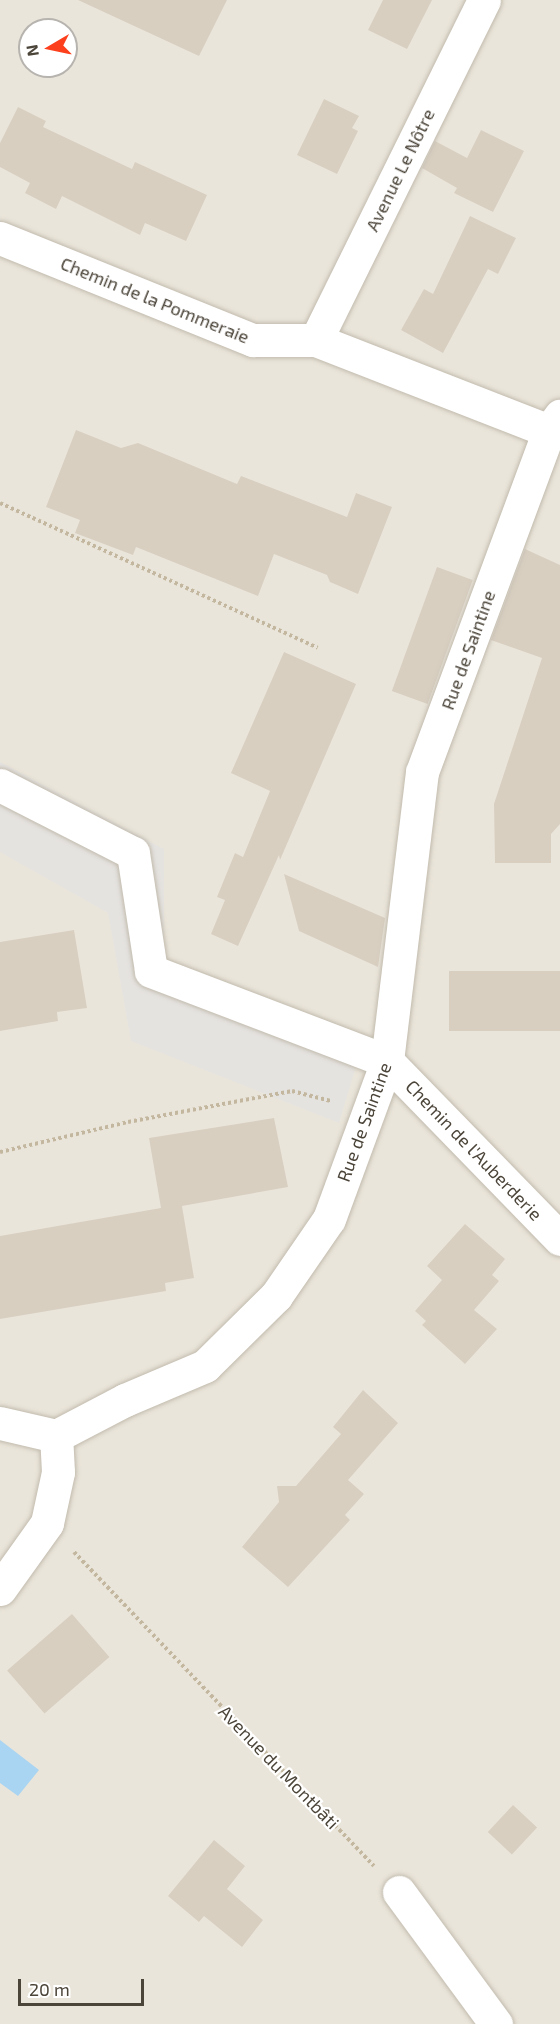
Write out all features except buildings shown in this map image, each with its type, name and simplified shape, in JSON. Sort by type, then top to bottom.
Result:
[{"type":"street","name":"Avenue Le Nôtre","points":[[316,340],[484,0]]},
{"type":"street","name":"Chemin de la Pommeraie","points":[[0,238],[253,340],[316,340],[554,424]]},
{"type":"street","name":"Rue de Saintine","points":[[56,1436],[125,1400],[206,1366],[276,1296],[329,1219],[387,1061],[422,772],[554,424]]},
{"type":"street","points":[[0,785],[133,853],[151,971],[387,1061]]},
{"type":"street","name":"Chemin de l'Auberderie","points":[[387,1061],[560,1239]]},
{"type":"street","points":[[0,1423],[56,1436],[58,1472],[46,1523],[0,1589]]},
{"type":"street","points":[[399,1892],[496,2024]]},
{"type":"path","points":[[0,503],[318,648]]},
{"type":"path","points":[[0,1152],[128,1122],[292,1091],[369,1110]]},
{"type":"path","name":"Avenue du Montbâti","points":[[46,1523],[399,1892]]},
{"type":"shaded area","points":[[0,0],[560,0],[560,2024],[0,2024]]},
{"type":"shaded area","points":[[0,762],[164,849],[164,964],[365,1036],[339,1123],[131,1041],[108,913],[0,852]]},
{"type":"water","points":[[0,1740],[39,1770],[18,1796],[0,1783]]}]
